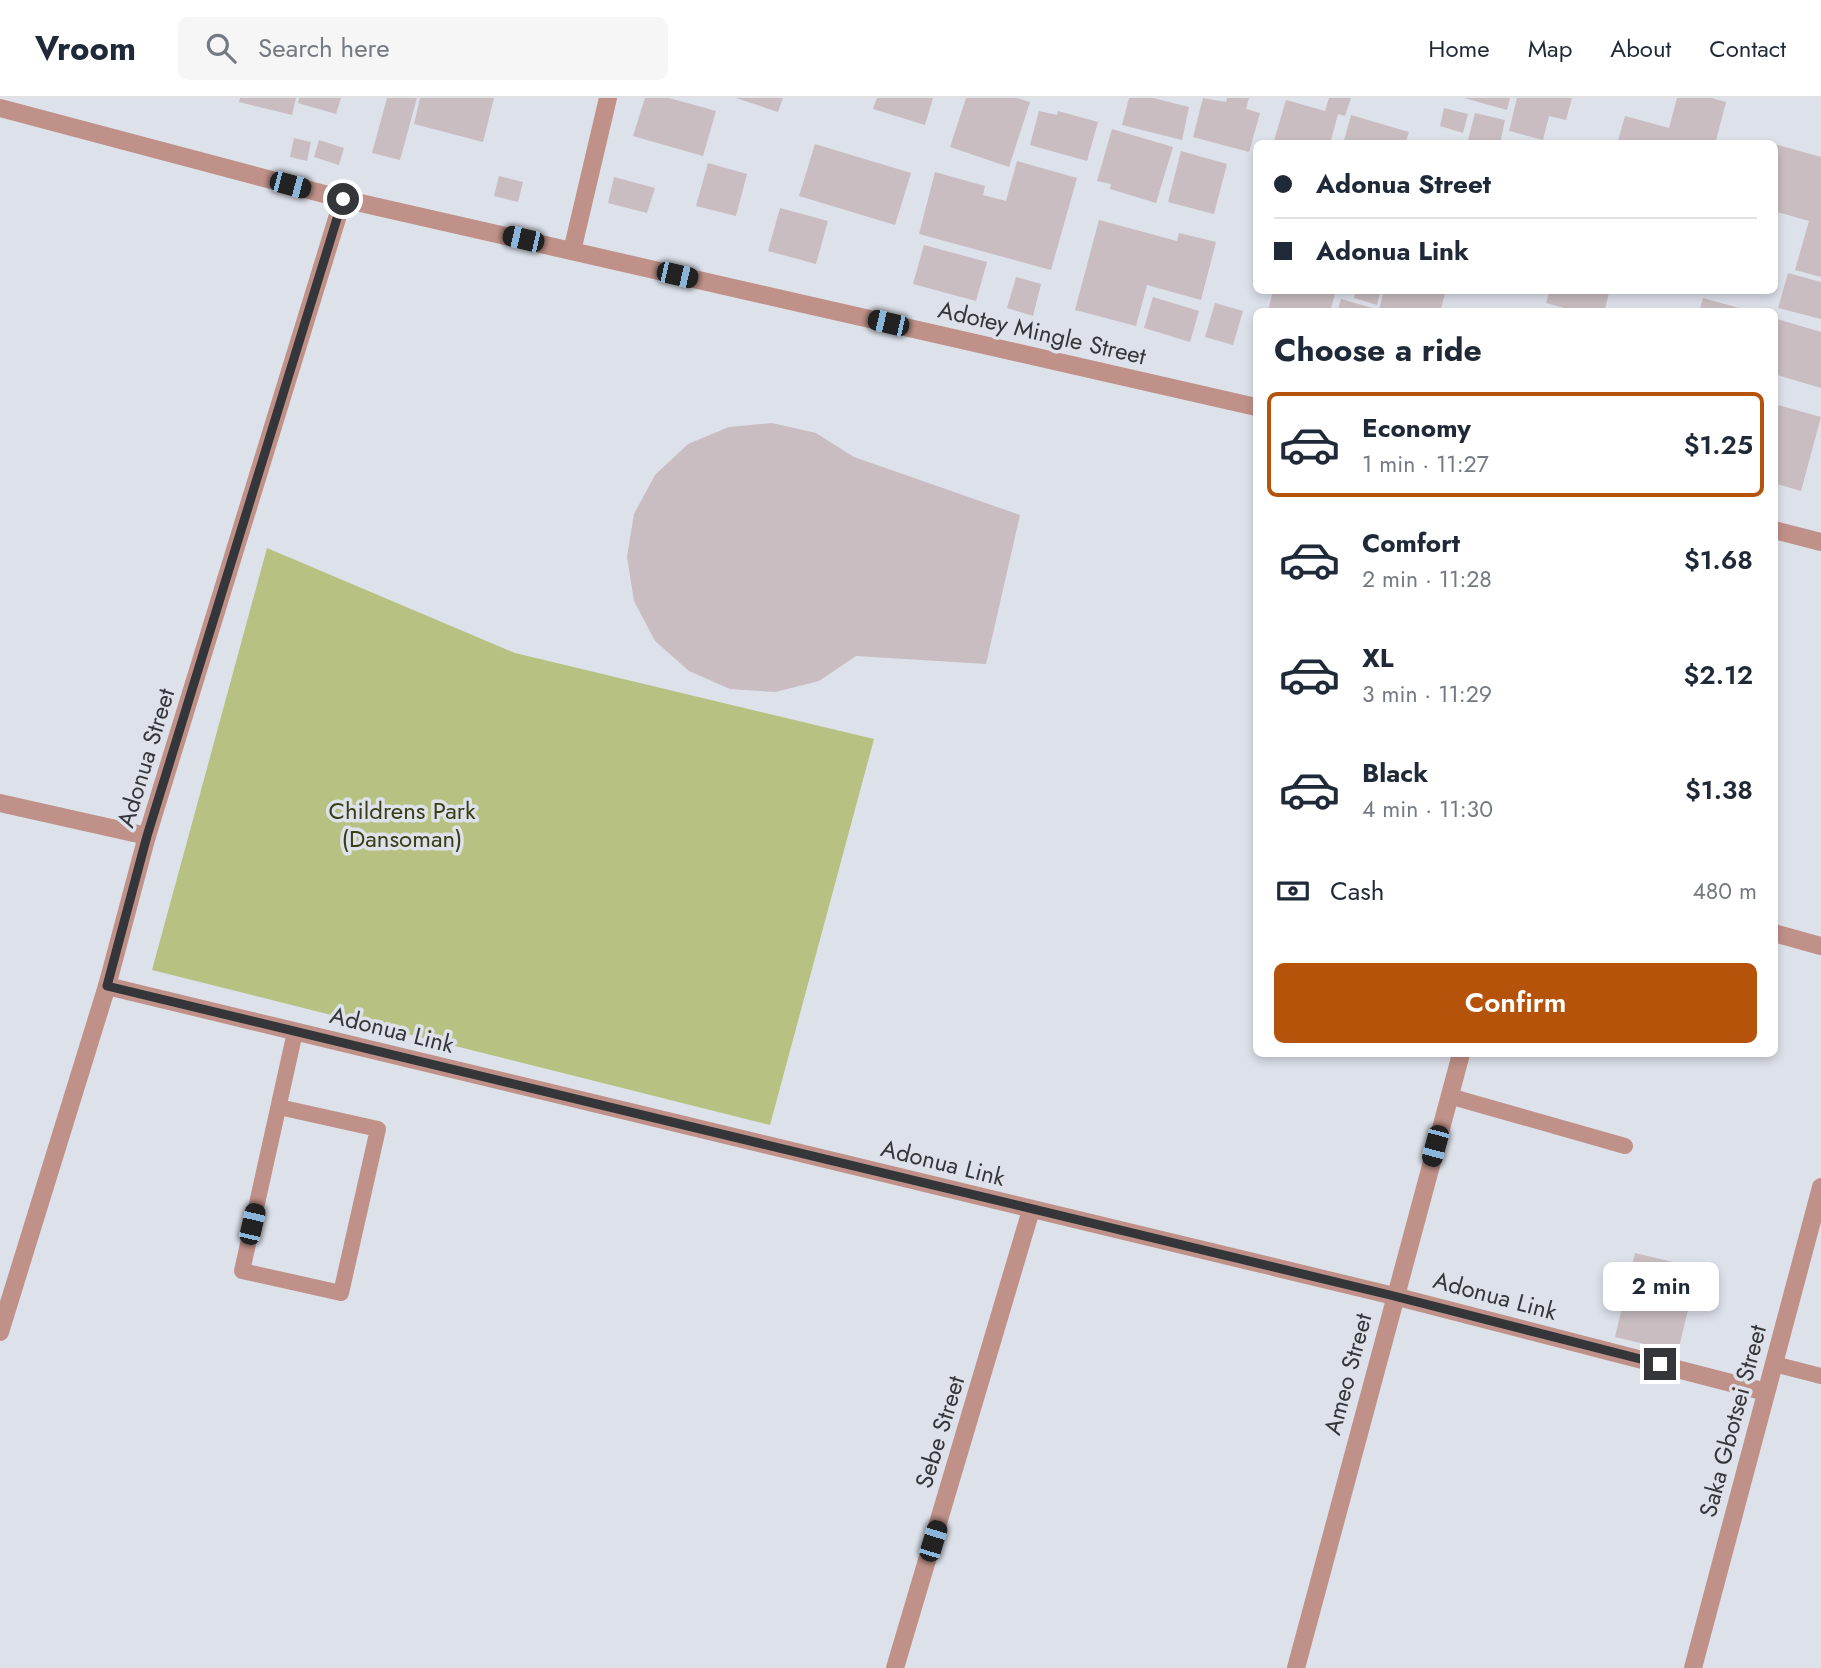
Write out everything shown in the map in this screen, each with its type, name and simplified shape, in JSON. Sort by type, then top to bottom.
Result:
[{"type":"street","points":[[572,251],[608,98]]},
{"type":"street","name":"Adotey Mingle Street","points":[[0,108],[343,199],[1253,406]]},
{"type":"street","name":"Adonua Street","points":[[0,1332],[107,986],[147,836],[343,199]]},
{"type":"street","points":[[1778,531],[1821,542]]},
{"type":"street","points":[[0,803],[147,836]]},
{"type":"street","points":[[1778,934],[1821,946]]},
{"type":"street","name":"Adonua Link","points":[[107,986],[1394,1296],[1766,1392]]},
{"type":"street","name":"Ameo Street","points":[[1296,1668],[1460,1057]]},
{"type":"street","name":"Saka Gbotsei Street","points":[[1693,1668],[1821,1187]]},
{"type":"street","name":"Sebe Street","points":[[895,1668],[1031,1210]]},
{"type":"lane","points":[[279,1107],[378,1129],[341,1293],[242,1271],[295,1032]]},
{"type":"lane","points":[[1449,1096],[1625,1146]]},
{"type":"lane","points":[[1774,1364],[1821,1376]]},
{"type":"green space","name":"Childrens Park (Dansoman)","points":[[267,548],[515,653],[874,739],[770,1125],[152,970]]},
{"type":"building","points":[[240,98],[296,98],[292,115],[239,102]]},
{"type":"building","points":[[299,98],[341,98],[336,114],[298,103]]},
{"type":"building","points":[[387,98],[417,98],[400,160],[372,153]]},
{"type":"building","points":[[420,98],[494,98],[483,142],[414,124]]},
{"type":"building","points":[[645,98],[669,98],[716,111],[703,156],[633,136]]},
{"type":"building","points":[[736,98],[783,98],[778,112]]},
{"type":"building","points":[[877,98],[933,98],[925,125],[873,109]]},
{"type":"building","points":[[966,98],[1017,98],[1030,102],[1009,167],[950,147]]},
{"type":"building","points":[[1129,98],[1153,98],[1189,107],[1182,140],[1122,125]]},
{"type":"building","points":[[1203,98],[1226,102],[1227,98],[1249,98],[1246,109],[1260,113],[1249,152],[1193,137]]},
{"type":"building","points":[[1329,98],[1351,98],[1345,116],[1338,114],[1331,140],[1274,140],[1286,100],[1325,111]]},
{"type":"building","points":[[1464,98],[1510,98],[1507,110]]},
{"type":"building","points":[[1517,98],[1572,98],[1566,120],[1549,116],[1543,140],[1509,131]]},
{"type":"building","points":[[1677,98],[1711,98],[1726,102],[1716,140],[1618,140],[1625,116],[1669,128]]},
{"type":"building","points":[[1444,108],[1468,114],[1463,133],[1440,126]]},
{"type":"building","points":[[1039,111],[1057,115],[1058,111],[1098,122],[1087,161],[1030,145]]},
{"type":"building","points":[[1475,113],[1505,120],[1501,140],[1468,140]]},
{"type":"building","points":[[1351,115],[1409,132],[1406,140],[1344,140]]},
{"type":"building","points":[[1112,129],[1173,147],[1156,203],[1110,189],[1111,184],[1097,181]]},
{"type":"building","points":[[294,138],[311,142],[307,161],[290,157]]},
{"type":"building","points":[[319,140],[344,148],[339,165],[314,157]]},
{"type":"building","points":[[815,144],[911,173],[895,225],[799,196]]},
{"type":"building","points":[[1778,145],[1821,157],[1821,277],[1795,270],[1809,221],[1778,212]]},
{"type":"building","points":[[1181,151],[1227,164],[1214,214],[1168,202]]},
{"type":"building","points":[[1017,161],[1077,178],[1051,270],[919,234],[935,172],[985,186],[983,195],[1006,201]]},
{"type":"building","points":[[708,163],[747,174],[736,216],[696,206]]},
{"type":"building","points":[[499,176],[523,182],[518,202],[494,196]]},
{"type":"building","points":[[614,177],[655,188],[647,213],[608,203]]},
{"type":"building","points":[[780,208],[828,221],[816,264],[768,251]]},
{"type":"building","points":[[1099,220],[1177,241],[1179,233],[1216,242],[1201,300],[1147,285],[1136,326],[1075,310]]},
{"type":"building","points":[[924,245],[987,262],[976,301],[913,284]]},
{"type":"building","points":[[1788,273],[1821,282],[1821,319],[1778,308]]},
{"type":"building","points":[[1016,277],[1041,284],[1033,316],[1007,308]]},
{"type":"building","points":[[1272,294],[1335,294],[1331,308],[1269,308]]},
{"type":"building","points":[[1355,294],[1380,294],[1377,305],[1354,298]]},
{"type":"building","points":[[1383,294],[1445,294],[1441,308],[1380,308]]},
{"type":"building","points":[[1549,294],[1609,294],[1605,308],[1564,308],[1546,303]]},
{"type":"building","points":[[1153,297],[1199,311],[1190,342],[1144,328]]},
{"type":"building","points":[[1703,298],[1739,308],[1700,308]]},
{"type":"building","points":[[1341,299],[1372,308],[1338,308]]},
{"type":"building","points":[[1215,303],[1243,311],[1233,345],[1205,337]]},
{"type":"building","points":[[1778,319],[1821,332],[1821,388],[1778,375]]},
{"type":"building","points":[[1778,405],[1821,417],[1801,491],[1778,484]]},
{"type":"building","points":[[772,423],[816,433],[854,457],[1020,515],[986,664],[856,656],[819,681],[775,692],[730,689],[689,671],[655,641],[634,601],[627,557],[634,514],[655,475],[688,444],[729,427]]},
{"type":"building","points":[[1635,1253],[1698,1268],[1678,1352],[1615,1337]]},
{"type":"route","points":[[343,199],[147,836],[107,986],[1394,1296],[1660,1364]]}]
